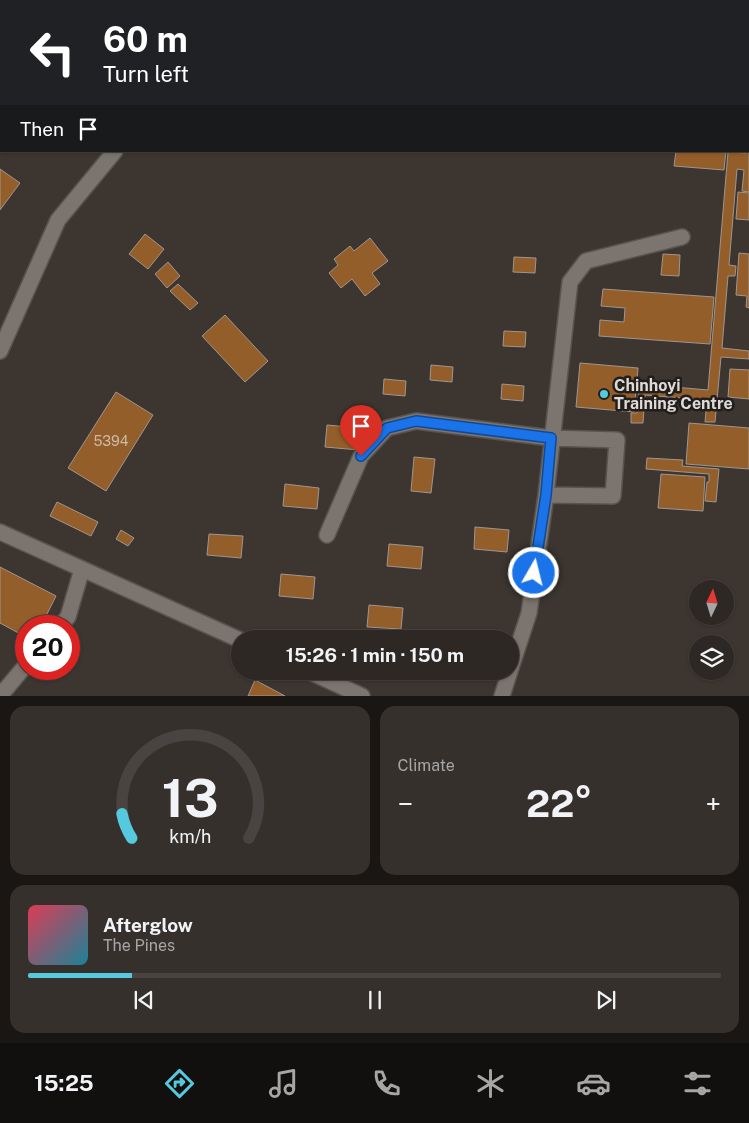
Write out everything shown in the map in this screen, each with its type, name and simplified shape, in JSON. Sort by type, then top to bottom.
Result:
[{"type":"lane","points":[[0,351],[58,220],[115,152]]},
{"type":"lane","points":[[519,644],[529,613],[546,495],[570,282],[586,260],[682,237]]},
{"type":"lane","points":[[328,535],[361,456],[387,428],[416,421],[551,438],[617,440],[613,496],[546,495]]},
{"type":"lane","points":[[0,532],[231,636]]},
{"type":"lane","points":[[69,615],[82,569]]},
{"type":"lane","points":[[0,696],[15,678]]},
{"type":"lane","points":[[327,680],[362,696]]},
{"type":"lane","points":[[502,696],[507,680]]},
{"type":"building","points":[[676,152],[726,152],[724,170],[674,166]]},
{"type":"building","points":[[728,152],[749,152],[749,192],[742,191],[744,170],[737,169],[729,265],[736,266],[735,276],[728,276],[722,348],[749,351],[749,359],[721,357],[715,422],[705,422],[707,400],[645,395],[643,423],[631,423],[631,413],[637,413],[639,384],[708,390]]},
{"type":"building","points":[[0,169],[20,183],[0,210]]},
{"type":"building","points":[[738,192],[749,193],[749,220],[736,219]]},
{"type":"building","points":[[145,234],[164,249],[148,269],[129,254]]},
{"type":"building","points":[[370,238],[388,261],[372,273],[380,284],[365,296],[352,279],[341,288],[329,273],[338,265],[334,259],[350,246],[354,251]]},
{"type":"building","points":[[739,253],[749,254],[749,308],[746,307],[747,296],[736,295]]},
{"type":"building","points":[[663,254],[680,255],[679,276],[661,275]]},
{"type":"building","points":[[514,257],[536,258],[535,273],[513,272]]},
{"type":"building","points":[[168,262],[180,276],[167,288],[155,274]]},
{"type":"building","points":[[178,284],[198,303],[190,310],[170,291]]},
{"type":"building","points":[[603,289],[714,297],[710,344],[599,336],[600,320],[624,322],[625,308],[601,306]]},
{"type":"building","points":[[225,315],[268,361],[245,382],[202,336]]},
{"type":"building","points":[[504,331],[526,332],[525,347],[503,346]]},
{"type":"building","points":[[580,363],[638,368],[634,412],[576,407]]},
{"type":"building","points":[[431,365],[453,367],[452,382],[430,380]]},
{"type":"building","points":[[730,369],[749,370],[749,399],[728,397]]},
{"type":"building","points":[[384,379],[406,381],[405,396],[383,394]]},
{"type":"building","points":[[502,384],[524,386],[523,401],[501,399]]},
{"type":"building","points":[[116,392],[153,415],[106,491],[68,468]]},
{"type":"building","points":[[689,423],[749,428],[749,469],[686,464]]},
{"type":"building","points":[[327,425],[361,428],[359,450],[325,447]]},
{"type":"building","points":[[414,457],[435,459],[431,493],[411,491]]},
{"type":"building","points":[[647,458],[683,460],[682,466],[719,469],[716,502],[705,501],[709,474],[646,469]]},
{"type":"building","points":[[661,474],[705,477],[703,511],[658,508]]},
{"type":"building","points":[[285,484],[319,488],[317,509],[283,506]]},
{"type":"building","points":[[57,502],[98,522],[91,536],[50,516]]},
{"type":"building","points":[[475,527],[509,530],[507,552],[474,549]]},
{"type":"building","points":[[121,530],[134,538],[128,546],[116,539]]},
{"type":"building","points":[[209,534],[243,536],[241,558],[207,555]]},
{"type":"building","points":[[389,544],[423,547],[421,569],[387,566]]},
{"type":"building","points":[[0,567],[56,596],[46,615],[15,615],[15,631],[0,623]]},
{"type":"building","points":[[281,574],[315,577],[313,599],[279,596]]},
{"type":"building","points":[[369,605],[403,608],[401,629],[367,627]]},
{"type":"building","points":[[255,680],[285,696],[248,696]]},
{"type":"place","name":"Chinhoyi Training Centre","points":[[604,394]]},
{"type":"route","points":[[361,456],[387,428],[416,421],[551,438],[546,495],[534,573]]}]
